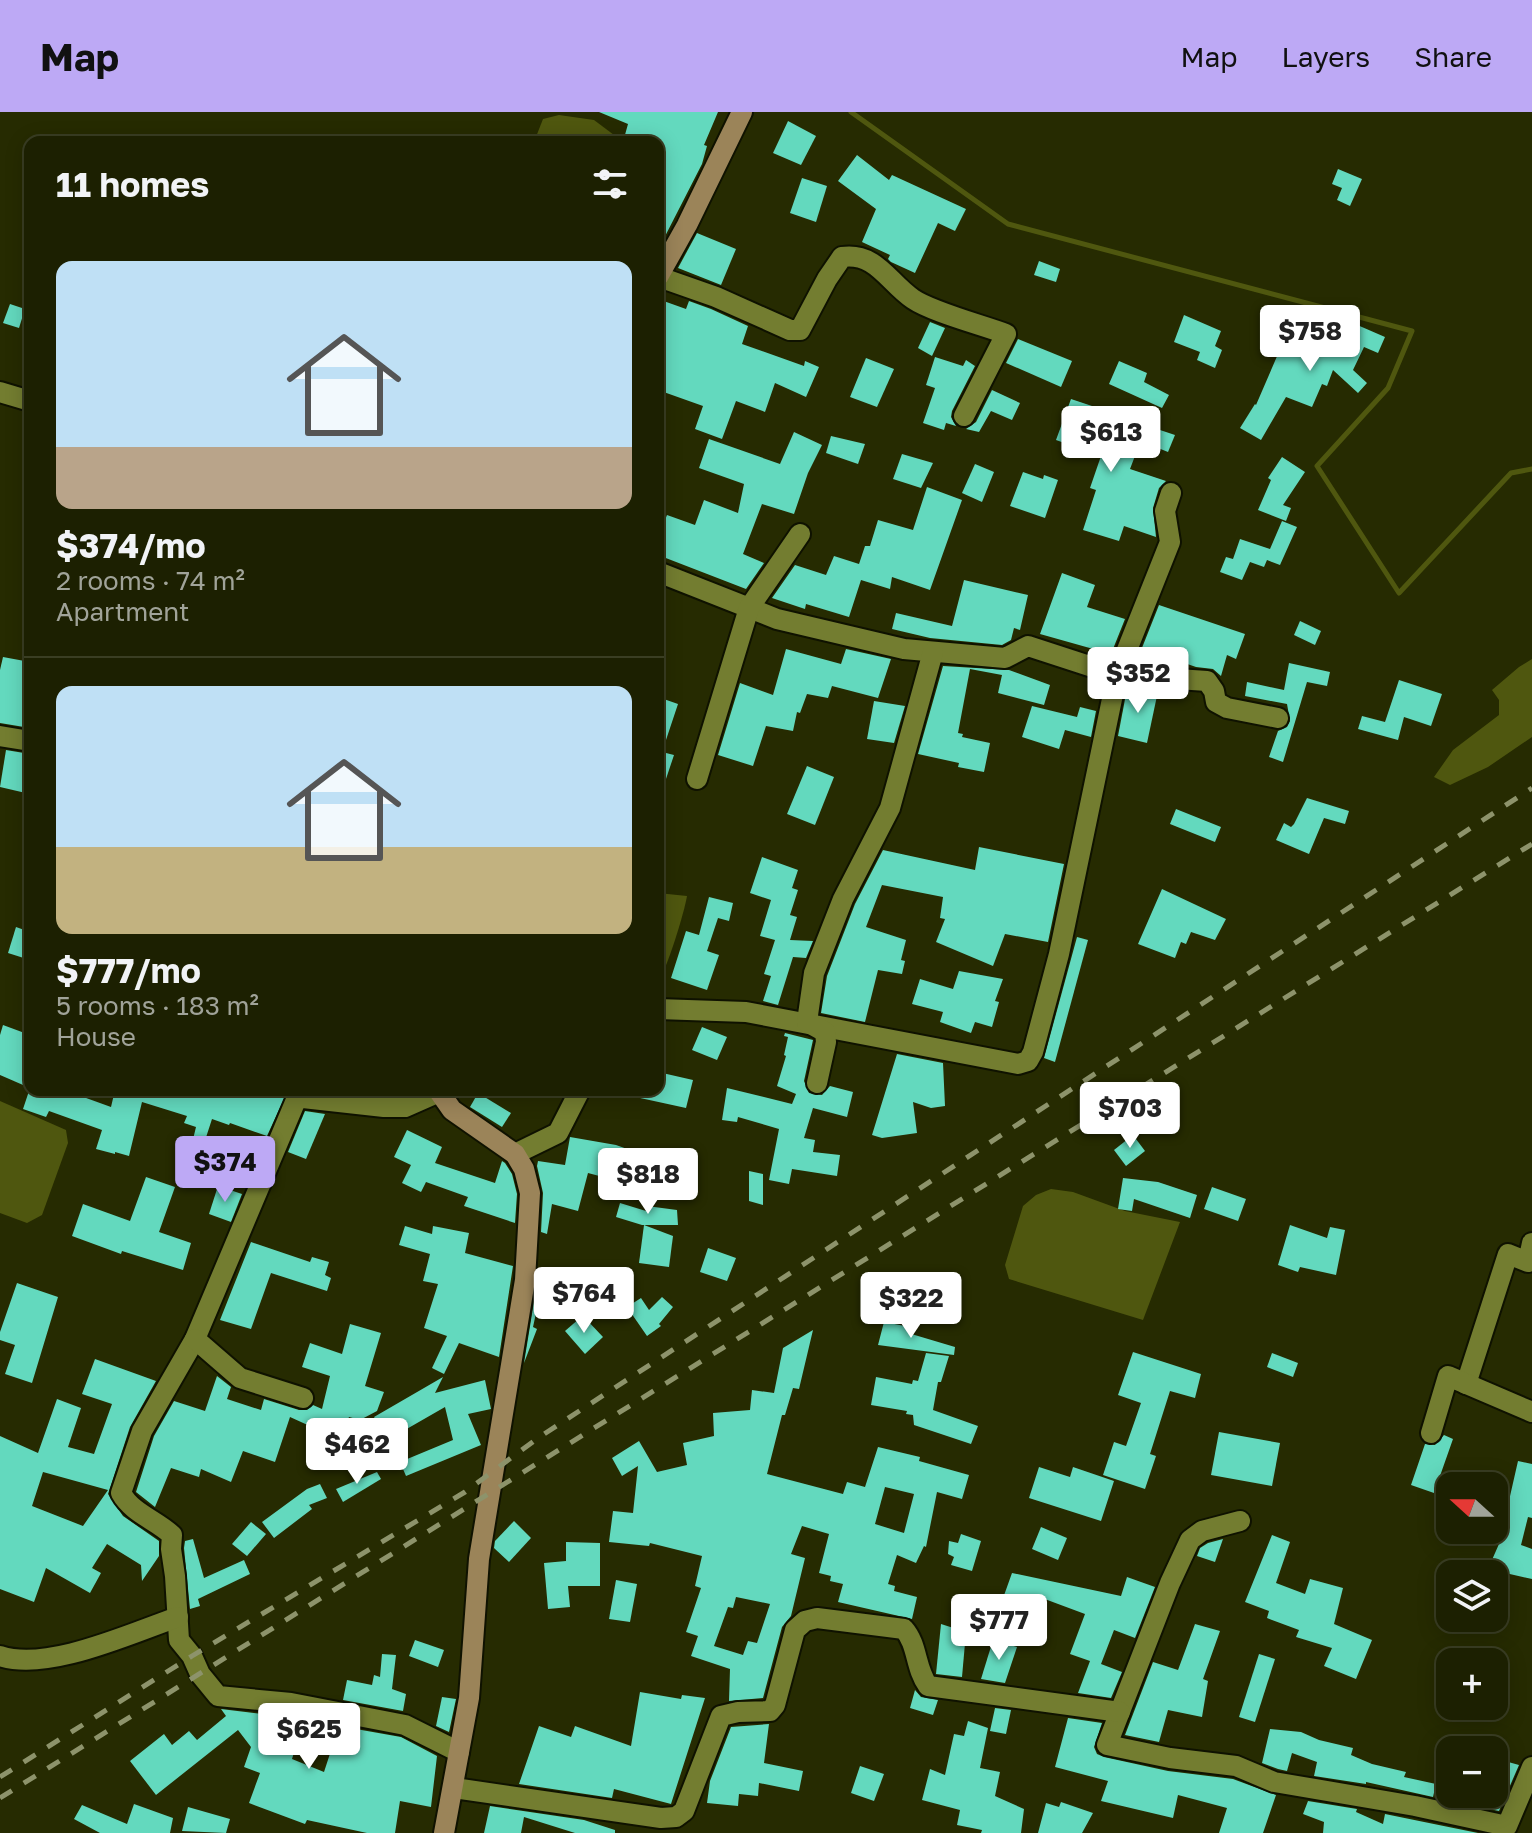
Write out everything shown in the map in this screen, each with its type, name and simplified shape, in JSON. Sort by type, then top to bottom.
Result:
[{"type":"main road","points":[[664,267],[742,112]]},
{"type":"main road","points":[[442,1096],[452,1110],[515,1154],[524,1169],[530,1193],[525,1280],[479,1559],[469,1698],[444,1833]]},
{"type":"street","points":[[664,279],[730,302],[790,330],[800,330],[842,257],[854,255],[866,258],[915,300],[1006,334],[964,416]]},
{"type":"street","points":[[0,392],[24,399]]},
{"type":"street","points":[[664,1009],[746,1012],[1018,1064],[1028,1061],[1059,954],[1117,675],[1170,542],[1165,511],[1171,493]]},
{"type":"street","points":[[697,779],[749,608],[800,534]]},
{"type":"street","points":[[664,574],[777,619],[904,649],[1005,658],[1028,646],[1117,675],[1207,681],[1214,691],[1216,702],[1227,708],[1278,718]]},
{"type":"street","points":[[817,1083],[826,1042],[825,1032],[807,1022],[814,973],[848,887],[890,808],[933,652]]},
{"type":"street","points":[[0,736],[24,740]]},
{"type":"street","points":[[428,1096],[405,1107],[303,1098],[296,1100],[195,1339],[142,1431],[121,1493],[127,1505],[172,1535],[179,1640],[218,1696],[291,1703],[405,1725],[459,1752]]},
{"type":"street","points":[[515,1154],[558,1133],[577,1096]]},
{"type":"street","points":[[1466,1384],[1508,1254],[1528,1262],[1532,1243]]},
{"type":"street","points":[[195,1339],[240,1378],[303,1398]]},
{"type":"street","points":[[1431,1433],[1448,1376],[1532,1412]]},
{"type":"street","points":[[1240,1521],[1202,1531],[1190,1540],[1170,1583],[1107,1745],[1170,1758],[1236,1766],[1274,1782],[1415,1806],[1507,1826],[1532,1767]]},
{"type":"street","points":[[0,1656],[15,1661],[74,1653],[178,1617]]},
{"type":"street","points":[[454,1788],[661,1818],[676,1817],[684,1811],[721,1716],[770,1711],[775,1705],[795,1630],[805,1621],[817,1618],[904,1629],[911,1637],[919,1673],[928,1686],[1120,1712]]},
{"type":"shaded area","points":[[559,115],[594,120],[614,136],[536,136],[543,119]]},
{"type":"shaded area","points":[[1532,659],[1532,737],[1488,767],[1450,785],[1434,777],[1453,750],[1499,715],[1499,700],[1492,690]]},
{"type":"shaded area","points":[[664,894],[687,896],[675,941],[664,970]]},
{"type":"shaded area","points":[[0,1101],[66,1130],[68,1143],[42,1215],[27,1223],[0,1213]]},
{"type":"shaded area","points":[[1051,1189],[1073,1192],[1125,1211],[1180,1222],[1143,1320],[1009,1279],[1005,1265],[1023,1206],[1036,1195]]},
{"type":"building","points":[[599,112],[718,112],[704,145],[707,146],[702,164],[664,238],[664,136],[625,136],[628,124]]},
{"type":"building","points":[[788,121],[816,136],[801,165],[773,153]]},
{"type":"building","points":[[857,155],[889,180],[892,175],[966,209],[955,231],[938,223],[915,273],[891,262],[888,259],[890,255],[862,242],[876,209],[838,181]]},
{"type":"building","points":[[1338,169],[1362,179],[1350,206],[1337,200],[1342,188],[1332,184]]},
{"type":"building","points":[[802,178],[827,186],[816,222],[790,213]]},
{"type":"building","points":[[697,233],[736,249],[721,285],[678,268]]},
{"type":"building","points":[[1039,261],[1060,269],[1056,282],[1034,275]]},
{"type":"building","points":[[664,301],[686,309],[689,301],[711,309],[748,326],[742,344],[804,366],[805,361],[819,367],[806,397],[775,383],[765,412],[736,401],[722,439],[695,429],[703,406],[664,392]]},
{"type":"building","points":[[10,304],[24,309],[19,328],[3,323]]},
{"type":"building","points":[[1184,315],[1221,331],[1215,346],[1222,350],[1215,368],[1197,360],[1200,352],[1174,342]]},
{"type":"building","points":[[930,322],[945,328],[932,356],[918,348]]},
{"type":"building","points":[[1355,324],[1385,337],[1378,353],[1364,347],[1353,370],[1367,383],[1358,393],[1333,370],[1327,386],[1322,384],[1312,407],[1286,397],[1261,440],[1240,428],[1256,405],[1278,354],[1283,356],[1293,333],[1325,347],[1334,328],[1350,336]]},
{"type":"building","points":[[1018,339],[1072,361],[1061,387],[1006,363]]},
{"type":"building","points":[[935,357],[963,366],[966,360],[975,366],[952,411],[951,417],[956,426],[946,423],[944,430],[923,423],[935,388],[926,385]]},
{"type":"building","points":[[866,358],[894,369],[877,407],[850,397]]},
{"type":"building","points":[[1119,361],[1147,373],[1144,382],[1169,395],[1162,408],[1109,384]]},
{"type":"building","points":[[992,390],[1020,403],[1012,420],[991,411],[979,432],[966,429],[976,422]]},
{"type":"building","points":[[1071,399],[1098,408],[1097,412],[1123,422],[1116,440],[1138,448],[1130,469],[1166,481],[1159,488],[1153,508],[1156,537],[1124,526],[1119,541],[1083,530],[1096,490],[1090,488],[1101,456],[1056,440]]},
{"type":"building","points":[[1154,428],[1175,435],[1168,452],[1148,444]]},
{"type":"building","points":[[794,432],[822,445],[808,473],[794,514],[762,504],[743,554],[764,563],[746,589],[664,557],[664,520],[667,515],[695,525],[704,500],[738,513],[744,484],[699,468],[709,439],[780,464]]},
{"type":"building","points":[[831,436],[865,444],[858,464],[826,453]]},
{"type":"building","points":[[902,454],[933,463],[921,488],[893,479]]},
{"type":"building","points":[[1282,457],[1305,472],[1283,505],[1291,508],[1286,521],[1258,510],[1271,480],[1268,478]]},
{"type":"building","points":[[975,464],[994,472],[982,502],[962,493]]},
{"type":"building","points":[[1023,472],[1058,480],[1045,518],[1010,506]]},
{"type":"building","points":[[927,487],[962,500],[930,590],[892,577],[890,589],[861,580],[849,617],[806,604],[805,609],[772,598],[795,565],[826,575],[834,556],[859,564],[865,546],[870,546],[878,520],[913,530]]},
{"type":"building","points":[[1282,521],[1297,527],[1280,565],[1267,560],[1264,567],[1250,562],[1242,580],[1220,572],[1226,557],[1233,559],[1240,539],[1270,549]]},
{"type":"building","points":[[1062,573],[1095,585],[1087,607],[1125,619],[1111,654],[1040,634]]},
{"type":"building","points":[[964,580],[1028,595],[1020,630],[1014,628],[1011,640],[1002,645],[930,638],[892,629],[896,613],[952,626]]},
{"type":"building","points":[[1159,605],[1245,634],[1236,659],[1227,655],[1221,676],[1213,669],[1170,658],[1168,665],[1136,663]]},
{"type":"building","points":[[1300,621],[1321,631],[1315,645],[1294,635]]},
{"type":"building","points":[[786,649],[841,664],[846,649],[891,659],[878,698],[832,686],[828,698],[807,694],[800,713],[797,712],[793,731],[766,726],[753,766],[718,755],[740,683],[773,695]]},
{"type":"building","points":[[3,657],[24,661],[24,727],[0,723],[0,670]]},
{"type":"building","points":[[1289,663],[1330,672],[1327,686],[1307,682],[1283,762],[1269,757],[1278,731],[1287,727],[1290,721],[1287,704],[1245,696],[1247,682],[1284,690]]},
{"type":"building","points":[[943,666],[1009,670],[1050,685],[1044,705],[998,693],[1002,675],[970,669],[958,733],[963,734],[962,737],[990,743],[984,772],[918,754]]},
{"type":"building","points":[[1399,680],[1442,694],[1431,726],[1404,717],[1398,740],[1358,729],[1362,716],[1385,722]]},
{"type":"building","points":[[1127,689],[1158,691],[1147,743],[1118,736]]},
{"type":"building","points":[[664,699],[678,704],[664,746]]},
{"type":"building","points":[[874,701],[905,706],[894,743],[867,739]]},
{"type":"building","points":[[1032,706],[1077,717],[1080,707],[1096,711],[1091,737],[1065,730],[1059,749],[1022,737]]},
{"type":"building","points":[[6,750],[24,753],[24,793],[0,787]]},
{"type":"building","points":[[664,752],[674,755],[664,785]]},
{"type":"building","points":[[807,766],[834,777],[815,825],[787,814]]},
{"type":"building","points":[[1307,798],[1349,811],[1345,824],[1324,818],[1309,854],[1276,840],[1284,823],[1291,827],[1294,824]]},
{"type":"building","points":[[1176,809],[1221,827],[1215,842],[1170,824]]},
{"type":"building","points":[[979,847],[1064,864],[1048,942],[1005,934],[993,966],[936,942],[945,919],[940,918],[943,897],[882,885],[866,927],[906,940],[901,960],[905,961],[902,974],[878,970],[865,1022],[821,1013],[827,976],[855,904],[883,850],[975,870]]},
{"type":"building","points":[[762,857],[798,870],[792,888],[798,890],[790,915],[797,917],[790,940],[813,941],[806,958],[793,957],[778,1005],[763,1001],[771,976],[764,974],[775,940],[760,936],[771,900],[750,893]]},
{"type":"building","points":[[1162,889],[1226,919],[1215,940],[1191,932],[1186,944],[1181,942],[1175,958],[1138,944]]},
{"type":"building","points":[[709,897],[733,903],[729,921],[718,918],[707,951],[719,955],[707,990],[671,978],[686,931],[699,935]]},
{"type":"building","points":[[16,927],[24,930],[24,958],[8,953]]},
{"type":"building","points":[[1077,937],[1088,940],[1055,1062],[1044,1058]]},
{"type":"building","points":[[959,971],[1003,979],[995,1001],[999,1002],[992,1027],[975,1022],[971,1033],[940,1022],[943,1012],[912,1004],[920,979],[953,989]]},
{"type":"building","points":[[3,1025],[24,1033],[24,1085],[0,1075]]},
{"type":"building","points":[[702,1027],[727,1037],[717,1060],[692,1050]]},
{"type":"building","points":[[785,1033],[813,1040],[804,1081],[809,1093],[822,1095],[830,1086],[853,1092],[847,1117],[813,1108],[804,1138],[815,1140],[813,1152],[840,1155],[837,1176],[792,1169],[789,1184],[769,1180],[779,1129],[738,1117],[737,1122],[722,1120],[727,1088],[792,1104],[796,1094],[777,1086],[786,1056],[788,1037],[784,1036]]},
{"type":"building","points":[[897,1054],[943,1063],[945,1106],[931,1108],[913,1102],[917,1133],[882,1138],[872,1135]]},
{"type":"building","points":[[664,1073],[693,1080],[686,1108],[631,1096],[664,1096]]},
{"type":"building","points":[[27,1096],[81,1096],[111,1107],[114,1096],[285,1096],[267,1136],[212,1119],[198,1162],[188,1160],[196,1127],[184,1123],[187,1116],[142,1102],[129,1156],[96,1149],[102,1130],[49,1111],[46,1117],[23,1109]]},
{"type":"building","points":[[476,1096],[483,1096],[511,1113],[502,1127],[470,1107]]},
{"type":"building","points":[[305,1111],[325,1114],[306,1159],[288,1152]]},
{"type":"building","points":[[407,1130],[442,1147],[435,1163],[495,1183],[502,1161],[505,1163],[512,1174],[517,1194],[515,1223],[464,1206],[468,1197],[426,1182],[421,1192],[402,1183],[411,1165],[394,1157]]},
{"type":"building","points":[[1133,1135],[1145,1151],[1126,1166],[1114,1150]]},
{"type":"building","points":[[570,1137],[630,1150],[622,1182],[588,1173],[578,1211],[552,1204],[547,1234],[541,1232],[543,1193],[538,1161],[565,1165]]},
{"type":"building","points":[[749,1171],[763,1174],[763,1205],[749,1201]]},
{"type":"building","points":[[146,1177],[175,1187],[159,1232],[191,1243],[183,1270],[122,1251],[121,1254],[72,1236],[83,1204],[130,1221]]},
{"type":"building","points":[[1123,1178],[1158,1182],[1197,1195],[1190,1218],[1134,1199],[1132,1211],[1118,1209]]},
{"type":"building","points":[[218,1186],[242,1194],[231,1222],[209,1214]]},
{"type":"building","points":[[1212,1187],[1246,1199],[1238,1221],[1204,1209]]},
{"type":"building","points":[[620,1203],[646,1211],[647,1206],[677,1210],[678,1225],[642,1225],[616,1217]]},
{"type":"building","points":[[644,1225],[673,1236],[669,1267],[639,1263]]},
{"type":"building","points":[[1290,1225],[1327,1238],[1330,1227],[1345,1230],[1336,1275],[1300,1267],[1298,1272],[1278,1265]]},
{"type":"building","points":[[405,1226],[432,1234],[433,1226],[469,1233],[465,1253],[513,1266],[499,1357],[459,1343],[444,1374],[432,1368],[447,1336],[424,1328],[438,1284],[423,1281],[430,1254],[399,1245]]},
{"type":"building","points":[[251,1242],[310,1262],[312,1257],[329,1262],[325,1275],[331,1278],[327,1291],[271,1273],[251,1329],[220,1320]]},
{"type":"building","points":[[708,1248],[736,1258],[727,1281],[700,1272]]},
{"type":"building","points":[[539,1271],[545,1272],[533,1327],[537,1329],[524,1363]]},
{"type":"building","points":[[17,1283],[58,1297],[32,1383],[5,1374],[15,1345],[0,1340],[0,1332]]},
{"type":"building","points":[[662,1297],[673,1307],[659,1324],[661,1326],[647,1336],[627,1307],[641,1298],[649,1310]]},
{"type":"building","points":[[580,1318],[585,1318],[603,1337],[585,1354],[565,1331]]},
{"type":"building","points":[[884,1322],[910,1327],[908,1333],[955,1347],[954,1355],[878,1345]]},
{"type":"building","points":[[350,1324],[381,1333],[365,1386],[384,1392],[377,1411],[360,1420],[349,1417],[341,1436],[290,1417],[275,1462],[243,1451],[231,1482],[201,1469],[199,1477],[171,1468],[155,1507],[136,1492],[154,1436],[174,1401],[205,1411],[217,1376],[231,1387],[227,1399],[261,1410],[264,1399],[299,1410],[307,1410],[313,1405],[322,1409],[330,1376],[302,1367],[310,1343],[342,1354]]},
{"type":"building","points":[[813,1330],[799,1389],[793,1388],[785,1415],[782,1415],[767,1474],[843,1494],[847,1482],[865,1487],[878,1447],[920,1457],[919,1461],[969,1475],[962,1499],[937,1492],[926,1547],[916,1563],[897,1555],[888,1584],[895,1586],[894,1591],[917,1597],[912,1619],[838,1602],[843,1584],[830,1581],[831,1576],[819,1573],[829,1534],[802,1526],[791,1554],[805,1558],[791,1616],[782,1627],[763,1698],[729,1701],[730,1669],[691,1656],[698,1636],[686,1632],[701,1588],[695,1586],[702,1556],[650,1543],[649,1546],[609,1542],[613,1511],[633,1513],[638,1466],[622,1476],[612,1458],[639,1441],[657,1472],[687,1465],[683,1443],[714,1436],[713,1413],[750,1410],[752,1390],[774,1393],[783,1348]],"holes":[[[885,1487],[914,1494],[904,1533],[875,1524]],[[736,1597],[770,1604],[757,1643],[748,1641],[743,1655],[714,1646],[728,1607],[733,1608]]]},
{"type":"building","points":[[1133,1352],[1201,1374],[1195,1398],[1170,1391],[1150,1454],[1156,1456],[1145,1489],[1103,1475],[1114,1442],[1126,1446],[1141,1403],[1118,1395]]},
{"type":"building","points":[[926,1353],[949,1356],[941,1382],[938,1382],[933,1410],[978,1426],[971,1444],[914,1425],[913,1415],[906,1414],[907,1411],[871,1405],[876,1377],[912,1384],[913,1380],[918,1381]]},
{"type":"building","points":[[1272,1353],[1298,1363],[1293,1377],[1267,1367]]},
{"type":"building","points":[[95,1359],[156,1381],[130,1427],[108,1494],[123,1516],[159,1541],[159,1556],[142,1581],[141,1565],[107,1544],[92,1568],[101,1573],[90,1593],[46,1568],[34,1602],[0,1589],[0,1436],[38,1453],[57,1399],[81,1408],[68,1447],[94,1454],[112,1404],[82,1394]],"holes":[[[43,1472],[108,1490],[83,1526],[32,1506]]]},
{"type":"building","points":[[443,1377],[435,1393],[485,1380],[491,1409],[468,1414],[481,1445],[406,1476],[400,1462],[453,1440],[445,1407],[391,1438],[386,1438],[374,1417]]},
{"type":"building","points":[[1219,1432],[1280,1443],[1272,1486],[1211,1475]]},
{"type":"building","points":[[1444,1435],[1453,1439],[1441,1472],[1436,1472],[1434,1493],[1411,1485],[1425,1444],[1435,1445]]},
{"type":"building","points":[[1518,1461],[1532,1464],[1532,1518],[1528,1517],[1521,1545],[1532,1549],[1532,1579],[1508,1574],[1508,1560],[1492,1560],[1499,1544],[1508,1544],[1508,1505]]},
{"type":"building","points":[[1039,1467],[1070,1477],[1073,1467],[1114,1481],[1101,1521],[1029,1498]]},
{"type":"building","points":[[377,1472],[381,1479],[343,1502],[336,1489]]},
{"type":"building","points":[[320,1484],[327,1498],[309,1505],[312,1509],[274,1538],[262,1522],[307,1489]]},
{"type":"building","points":[[514,1521],[531,1538],[509,1562],[494,1548],[495,1541]]},
{"type":"building","points":[[251,1522],[266,1534],[247,1556],[232,1544]]},
{"type":"building","points":[[1041,1527],[1067,1538],[1058,1560],[1032,1549]]},
{"type":"building","points":[[961,1534],[981,1541],[972,1571],[951,1565],[954,1557],[948,1554],[949,1541],[958,1543]]},
{"type":"building","points":[[1272,1535],[1290,1542],[1276,1583],[1305,1594],[1310,1579],[1343,1588],[1334,1624],[1372,1640],[1356,1679],[1324,1666],[1332,1648],[1296,1637],[1299,1630],[1267,1618],[1269,1611],[1245,1602]]},
{"type":"building","points":[[193,1539],[204,1578],[244,1560],[250,1574],[198,1599],[200,1606],[190,1609],[184,1548],[185,1541]]},
{"type":"building","points":[[1223,1539],[1215,1562],[1197,1556],[1200,1548]]},
{"type":"building","points":[[566,1542],[600,1543],[600,1586],[568,1586],[570,1607],[548,1609],[544,1563],[566,1561]]},
{"type":"building","points":[[1012,1573],[1121,1596],[1127,1577],[1155,1587],[1135,1638],[1114,1630],[1101,1664],[1122,1672],[1111,1698],[1078,1693],[1090,1661],[1070,1654],[1085,1614],[1042,1598],[1036,1624],[997,1615]]},
{"type":"building","points":[[616,1580],[637,1584],[630,1622],[609,1619]]},
{"type":"building","points":[[941,1624],[966,1632],[962,1677],[936,1674]]},
{"type":"building","points":[[1195,1624],[1220,1631],[1203,1679],[1208,1681],[1202,1717],[1168,1710],[1159,1742],[1125,1735],[1153,1662],[1178,1670]]},
{"type":"building","points":[[415,1640],[444,1650],[438,1667],[409,1656]]},
{"type":"building","points":[[993,1640],[1017,1647],[1005,1683],[981,1679]]},
{"type":"building","points":[[382,1654],[396,1655],[392,1689],[406,1694],[403,1711],[343,1700],[347,1680],[372,1685],[374,1675],[380,1677]]},
{"type":"building","points":[[1259,1654],[1275,1659],[1255,1722],[1239,1717]]},
{"type":"building","points":[[915,1690],[921,1697],[938,1700],[933,1715],[910,1708]]},
{"type":"building","points":[[640,1692],[681,1699],[682,1695],[705,1698],[671,1804],[614,1789],[612,1798],[519,1784],[539,1726],[571,1737],[575,1726],[631,1746]]},
{"type":"building","points":[[442,1697],[456,1699],[449,1732],[436,1726]]},
{"type":"building","points":[[995,1708],[1011,1710],[1006,1734],[990,1731]]},
{"type":"building","points":[[221,1709],[304,1719],[292,1759],[324,1772],[339,1726],[401,1737],[437,1756],[431,1807],[400,1801],[395,1833],[367,1833],[307,1820],[305,1824],[249,1803],[260,1773],[244,1767],[251,1747],[238,1730],[156,1795],[130,1761],[164,1734],[172,1745],[189,1731],[197,1740],[226,1716]]},
{"type":"building","points":[[1068,1718],[1102,1723],[1094,1747],[1097,1754],[1104,1757],[1168,1771],[1233,1779],[1276,1795],[1263,1833],[1219,1833],[1227,1808],[1178,1795],[1173,1818],[1101,1801],[1108,1781],[1055,1767]]},
{"type":"building","points":[[968,1721],[988,1728],[980,1768],[1000,1772],[995,1796],[1024,1809],[1021,1833],[981,1833],[982,1830],[957,1825],[960,1810],[922,1800],[930,1769],[945,1775],[954,1734],[964,1736]]},
{"type":"building","points":[[769,1724],[764,1763],[803,1771],[799,1791],[759,1783],[758,1796],[739,1794],[738,1806],[707,1803],[710,1781],[731,1727]]},
{"type":"building","points":[[1270,1729],[1301,1732],[1353,1748],[1351,1755],[1406,1772],[1404,1777],[1436,1784],[1433,1797],[1366,1782],[1314,1776],[1317,1762],[1292,1753],[1287,1771],[1262,1763]]},
{"type":"building","points":[[1508,1762],[1519,1765],[1508,1790]]},
{"type":"building","points":[[860,1766],[884,1774],[874,1801],[851,1793]]},
{"type":"building","points":[[1308,1801],[1357,1809],[1356,1812],[1383,1824],[1385,1814],[1478,1833],[1323,1833],[1324,1822],[1303,1814]]},
{"type":"building","points":[[1061,1802],[1093,1813],[1082,1833],[1038,1833],[1046,1803],[1059,1807]]},
{"type":"building","points":[[134,1804],[173,1818],[170,1833],[100,1833],[74,1819],[82,1805],[127,1824]]},
{"type":"building","points":[[490,1806],[584,1820],[615,1830],[615,1833],[575,1833],[524,1817],[521,1833],[484,1833]]},
{"type":"building","points":[[188,1807],[230,1819],[226,1833],[182,1831]]},
{"type":"waterway","points":[[851,112],[1008,224],[1412,331],[1388,388],[1317,466],[1399,593],[1511,473],[1532,469]]},
{"type":"railway","points":[[0,1777],[192,1656],[465,1492],[538,1438],[1532,788]]},
{"type":"railway","points":[[0,1798],[1532,844]]}]
